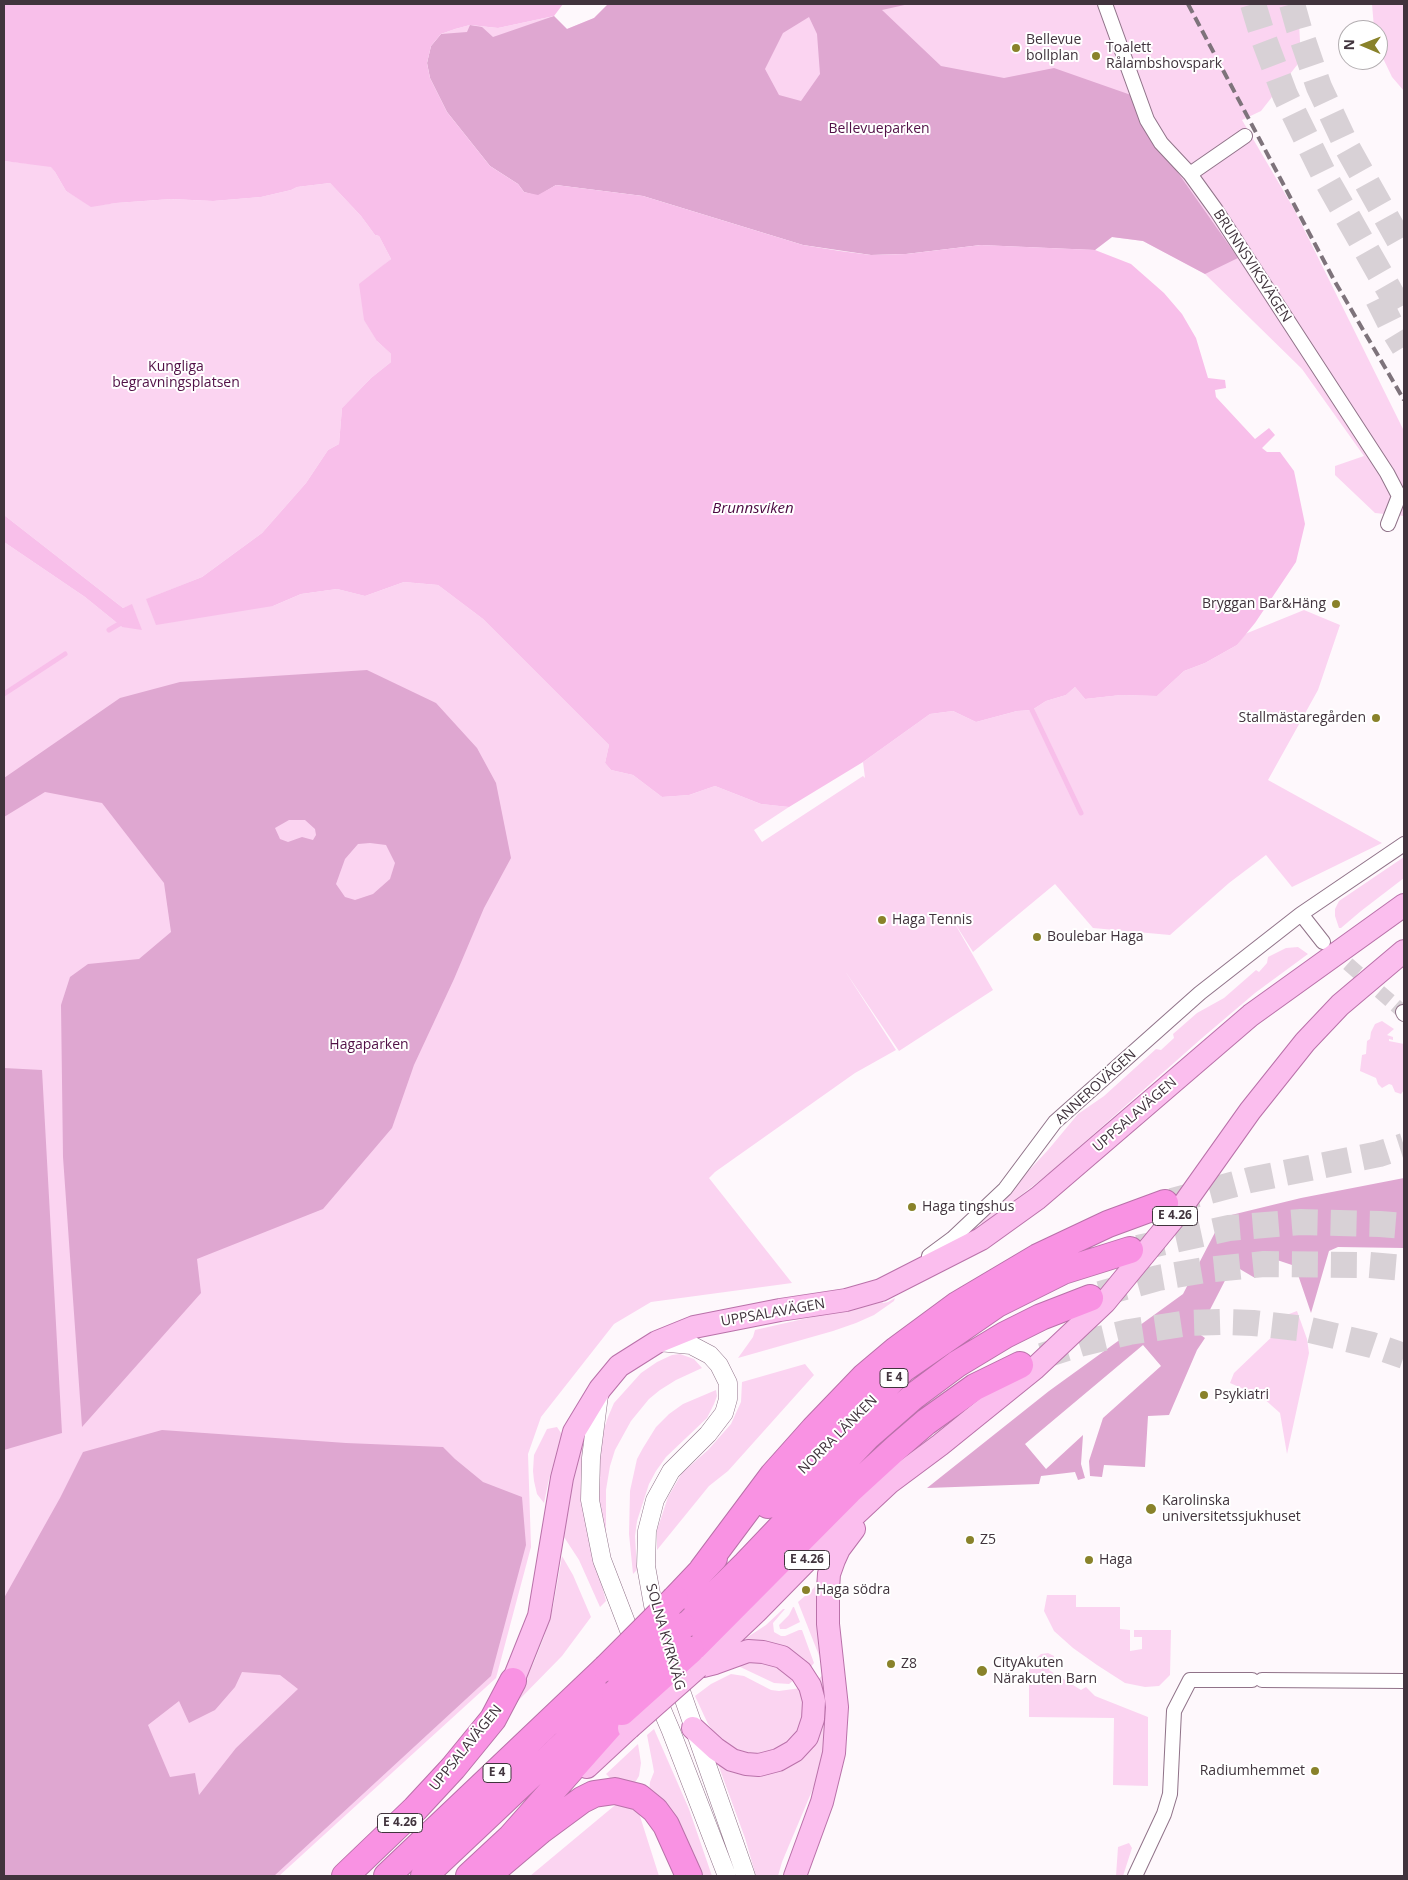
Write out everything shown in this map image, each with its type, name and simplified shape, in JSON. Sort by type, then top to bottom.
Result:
[{"type":"highway","points":[[702,1570],[779,1468],[864,1377],[896,1350],[957,1305],[1038,1257],[1108,1224],[1165,1203]]},
{"type":"highway","name":"NORRA LÄNKEN","points":[[387,1876],[606,1668],[903,1369],[997,1304],[1063,1271],[1130,1250]]},
{"type":"highway","name":"NORRA LÄNKEN","points":[[690,1648],[746,1564],[867,1437],[914,1396],[957,1364],[1041,1317],[1090,1298]]},
{"type":"highway","points":[[469,1876],[511,1837],[622,1711],[690,1648],[849,1490],[926,1422],[975,1387],[1020,1365]]},
{"type":"highway","name":"UPPSALAVÄGEN","points":[[345,1876],[415,1809],[453,1768],[493,1719],[513,1681]]},
{"type":"highway","name":"E 4","points":[[424,1876],[564,1744],[622,1711]]},
{"type":"highway","points":[[487,1876],[540,1831],[584,1799],[594,1794],[608,1791],[635,1795],[655,1810],[670,1833],[689,1876]]},
{"type":"main road","points":[[1348,948],[1388,902],[1404,889]]},
{"type":"main road","name":"UPPSALAVÄGEN","points":[[513,1681],[539,1616],[562,1478],[574,1432],[600,1389],[620,1366],[657,1342],[694,1327],[780,1310],[846,1300],[882,1290],[981,1239],[1038,1198],[1251,1015],[1299,979],[1348,948],[1404,905]]},
{"type":"main road","name":"E 4.26","points":[[690,1648],[756,1612],[813,1554],[889,1483],[922,1459],[1034,1369],[1104,1302],[1174,1218],[1250,1111],[1305,1042],[1340,1005],[1404,951]]},
{"type":"main road","points":[[1360,989],[1404,968]]},
{"type":"main road","points":[[795,1876],[822,1802],[834,1753],[837,1707],[828,1624],[828,1589],[832,1567],[839,1549],[849,1535],[908,1481],[922,1459]]},
{"type":"main road","points":[[690,1648],[715,1663],[748,1651],[778,1655],[794,1665],[806,1679],[812,1693],[814,1713],[807,1737],[794,1752],[778,1760],[759,1765],[732,1760],[716,1749],[694,1728]]},
{"type":"street","name":"BRUNNSVIKSVÄGEN","points":[[1105,4],[1147,120],[1161,143],[1190,174],[1216,210],[1399,496],[1388,524]]},
{"type":"street","points":[[1190,174],[1245,136]]},
{"type":"street","name":"ANNEROVÄGEN","points":[[882,1290],[952,1240],[1005,1189],[1055,1122],[1200,993],[1301,914],[1404,844]]},
{"type":"street","points":[[1301,914],[1323,942]]},
{"type":"street","name":"SOLNA KYRKVÄG","points":[[657,1342],[691,1345],[701,1349],[719,1365],[728,1383],[728,1399],[724,1413],[708,1434],[671,1471],[655,1500],[646,1531],[646,1566],[653,1606],[685,1707],[746,1876]]},
{"type":"street","name":"SOLNA KYRKVÄG","points":[[600,1389],[593,1434],[590,1500],[602,1560],[628,1630],[671,1731],[727,1876]]},
{"type":"street","points":[[1135,1876],[1164,1814],[1170,1794],[1174,1711],[1190,1680],[1404,1681]]},
{"type":"green space","name":"Bellevueparken","points":[[608,4],[1298,4],[1301,60],[1261,111],[1242,120],[1294,209],[1404,431],[1404,516],[1375,513],[1335,475],[1335,466],[1364,456],[1302,369],[1205,274],[1143,241],[1112,237],[1095,250],[981,245],[441,34],[470,25],[498,28],[554,16],[567,29],[594,18]]},
{"type":"green space","name":"Bellevueparken","points":[[608,4],[909,4],[882,10],[941,66],[1004,78],[1054,68],[1131,95],[1174,167],[1238,258],[1205,274],[1143,241],[1112,237],[1095,250],[981,245],[906,254],[871,255],[803,245],[643,196],[556,185],[538,196],[524,192],[518,184],[490,166],[447,112],[430,78],[427,63],[431,46],[441,34],[467,32],[470,25],[482,27],[493,37],[554,16],[567,29],[594,18]],"holes":[[[809,17],[817,34],[820,74],[801,101],[779,95],[765,69],[783,33]]]},
{"type":"green space","points":[[1372,4],[1404,4],[1404,91],[1392,77],[1388,69],[1388,20],[1373,20]]},
{"type":"green space","name":"Hagaparken","points":[[4,161],[51,166],[66,191],[91,206],[171,199],[213,201],[261,197],[297,187],[330,183],[361,216],[375,235],[379,236],[391,259],[384,265],[377,341],[391,354],[391,362],[371,378],[342,408],[339,444],[328,450],[306,483],[262,533],[202,577],[147,599],[273,606],[301,594],[337,589],[365,596],[404,582],[438,585],[483,619],[609,745],[605,763],[611,770],[633,775],[662,797],[689,795],[715,786],[761,804],[789,807],[754,830],[762,842],[863,776],[865,778],[863,762],[930,714],[953,711],[976,722],[1017,711],[1032,710],[1046,701],[1066,695],[1075,687],[1085,699],[1121,695],[1157,696],[1184,671],[1205,663],[1237,645],[1245,634],[1304,610],[1340,625],[1318,690],[1268,780],[1382,843],[1292,887],[1266,855],[1229,883],[1170,935],[1093,928],[1055,884],[973,952],[951,917],[993,990],[899,1051],[845,971],[896,1050],[855,1073],[709,1178],[792,1283],[651,1302],[614,1324],[541,1417],[528,1454],[531,1547],[496,1678],[279,1876],[4,1876],[4,542],[85,597],[122,627],[132,605],[123,608],[4,515]]},
{"type":"green space","points":[[367,670],[436,703],[477,748],[496,783],[511,858],[484,908],[454,979],[414,1065],[392,1128],[323,1209],[197,1259],[201,1293],[82,1427],[63,1157],[61,1005],[70,977],[88,964],[139,959],[171,932],[164,883],[102,803],[45,792],[4,817],[4,778],[120,698],[180,682]],"holes":[[[289,820],[305,820],[315,829],[316,835],[313,840],[302,837],[288,842],[280,839],[275,828]],[[358,844],[386,845],[395,863],[390,879],[373,894],[355,900],[345,897],[336,884],[345,859]]]},
{"type":"green space","points":[[1404,857],[1404,878],[1339,928],[1335,909],[1339,901]]},
{"type":"green space","points":[[1298,947],[1308,954],[1255,993],[1052,1171],[985,1223],[979,1224],[1048,1150],[1078,1114],[1104,1096],[1156,1049],[1161,1050],[1174,1038],[1173,1034],[1197,1013],[1224,998],[1256,970],[1259,972],[1267,963],[1268,957],[1286,948]]},
{"type":"green space","points":[[1382,1021],[1394,1029],[1387,1035],[1393,1037],[1393,1040],[1389,1039],[1389,1041],[1404,1044],[1404,1090],[1401,1094],[1395,1092],[1392,1085],[1389,1084],[1382,1088],[1376,1078],[1360,1071],[1362,1055],[1366,1054],[1367,1041],[1370,1039],[1375,1024]]},
{"type":"green space","points":[[4,1068],[42,1070],[62,1433],[4,1450]]},
{"type":"green space","points":[[1404,1178],[1404,1248],[1338,1247],[1329,1251],[1311,1313],[1295,1266],[1265,1256],[1255,1278],[1233,1265],[1198,1333],[1205,1338],[1197,1350],[1169,1415],[1148,1416],[1145,1467],[1104,1465],[1102,1477],[1090,1476],[1089,1461],[1103,1418],[1161,1366],[1143,1345],[1025,1444],[1046,1469],[1083,1435],[1081,1464],[1085,1478],[1078,1480],[1075,1472],[1041,1476],[1039,1484],[927,1488],[1049,1391],[1183,1294],[1223,1217],[1301,1198]]},
{"type":"green space","points":[[895,1298],[894,1301],[874,1315],[856,1323],[738,1358],[753,1337],[755,1330],[882,1301],[883,1303],[888,1302]]},
{"type":"green space","points":[[1297,1311],[1307,1339],[1309,1353],[1287,1454],[1280,1413],[1262,1397],[1230,1383],[1234,1373],[1279,1330],[1289,1314]]},
{"type":"green space","points":[[680,1354],[694,1359],[702,1368],[660,1390],[649,1399],[631,1421],[615,1450],[610,1466],[606,1490],[606,1538],[595,1490],[600,1440],[608,1417],[614,1403],[641,1373],[657,1362],[672,1355]]},
{"type":"green space","points":[[805,1364],[814,1375],[728,1471],[709,1486],[657,1550],[657,1530],[668,1497],[682,1473],[708,1450],[731,1424],[741,1402],[742,1382]]},
{"type":"green space","points":[[716,1390],[717,1396],[707,1418],[666,1457],[649,1484],[637,1521],[635,1536],[637,1570],[633,1574],[629,1534],[630,1491],[637,1459],[656,1427],[669,1414],[683,1404]]},
{"type":"green space","points":[[557,1427],[561,1433],[562,1440],[549,1479],[544,1503],[537,1494],[534,1481],[534,1455],[547,1429]]},
{"type":"green space","points":[[162,1430],[346,1443],[443,1447],[483,1482],[522,1497],[526,1545],[491,1676],[274,1876],[4,1876],[4,1598],[60,1498],[83,1452]],"holes":[[[242,1672],[280,1675],[298,1689],[236,1748],[199,1795],[195,1773],[170,1777],[148,1725],[179,1701],[189,1723],[215,1710],[235,1687]]]},
{"type":"green space","points":[[586,1434],[594,1556],[606,1601],[600,1607],[579,1560],[564,1537],[569,1488]]},
{"type":"green space","points":[[562,1556],[573,1575],[591,1617],[562,1656],[513,1706],[544,1637],[553,1607]]},
{"type":"green space","points":[[820,1579],[818,1638],[820,1658],[798,1602],[814,1588]]},
{"type":"green space","points":[[1047,1595],[1076,1595],[1076,1607],[1120,1607],[1120,1629],[1130,1630],[1130,1651],[1142,1649],[1142,1637],[1134,1637],[1134,1630],[1171,1630],[1170,1675],[1159,1686],[1145,1687],[1125,1683],[1097,1665],[1073,1648],[1054,1631],[1044,1611]]},
{"type":"green space","points":[[793,1607],[800,1622],[786,1629],[780,1629],[779,1625],[789,1615]]},
{"type":"green space","points":[[785,1609],[773,1623],[774,1632],[785,1636],[802,1630],[814,1663],[810,1668],[802,1658],[793,1652],[745,1642],[746,1638],[766,1625]]},
{"type":"green space","points":[[1048,1653],[1054,1656],[1049,1670],[1081,1690],[1086,1687],[1095,1696],[1148,1717],[1148,1786],[1113,1785],[1114,1718],[1029,1717],[1029,1665],[1041,1654]]},
{"type":"green space","points":[[744,1662],[773,1663],[795,1679],[789,1684],[774,1683],[736,1665]]},
{"type":"green space","points":[[731,1674],[744,1676],[771,1690],[779,1691],[801,1688],[806,1702],[797,1738],[770,1756],[736,1752],[716,1735],[708,1724],[695,1696],[711,1684]]},
{"type":"green space","points":[[824,1674],[828,1734],[817,1779],[782,1862],[778,1876],[756,1876],[745,1838],[715,1756],[787,1766],[817,1680]]},
{"type":"green space","points":[[654,1729],[689,1809],[712,1876],[694,1876],[649,1793],[650,1782],[654,1772],[647,1735]]},
{"type":"green space","points":[[638,1744],[641,1763],[639,1776],[636,1781],[633,1783],[622,1783],[610,1778],[606,1774]]},
{"type":"green space","points":[[620,1801],[638,1810],[659,1876],[530,1876]]},
{"type":"green space","points":[[1129,1843],[1132,1848],[1123,1876],[1116,1876],[1118,1847]]},
{"type":"water","name":"Brunnsviken","points":[[4,4],[563,4],[554,16],[498,28],[470,25],[441,34],[431,46],[427,63],[430,78],[447,112],[490,166],[518,184],[524,192],[538,195],[556,185],[643,196],[803,245],[871,255],[906,254],[981,245],[1095,250],[1131,264],[1164,293],[1182,314],[1196,338],[1208,378],[1225,380],[1226,388],[1215,390],[1216,397],[1255,439],[1269,428],[1275,435],[1262,448],[1267,452],[1280,452],[1294,471],[1305,524],[1296,562],[1255,623],[1237,645],[1205,663],[1184,671],[1157,696],[1121,695],[1085,699],[1075,687],[1066,695],[1046,701],[1032,710],[1017,711],[976,722],[953,711],[930,714],[863,762],[789,807],[761,804],[715,786],[689,795],[662,797],[633,775],[611,770],[605,763],[609,745],[483,619],[438,585],[404,582],[365,596],[337,589],[301,594],[273,606],[156,625],[146,599],[202,577],[262,533],[306,483],[328,450],[339,444],[342,408],[371,378],[391,362],[391,354],[377,341],[364,320],[359,284],[391,259],[379,236],[375,235],[361,216],[330,183],[297,187],[261,197],[213,201],[171,199],[91,207],[66,191],[51,167],[4,161]]},
{"type":"water","points":[[4,515],[123,608],[132,604],[142,630],[122,627],[85,597],[4,542]]},
{"type":"waterway","points":[[109,630],[124,621]]},
{"type":"waterway","points":[[4,694],[65,654]]},
{"type":"waterway","points":[[1032,710],[1081,813]]},
{"type":"tunnel","points":[[1253,4],[1263,37],[1285,95],[1326,179],[1404,316]]},
{"type":"tunnel","points":[[1292,4],[1319,87],[1348,149],[1404,249]]},
{"type":"tunnel","points":[[1378,299],[1404,347]]},
{"type":"tunnel","points":[[1332,950],[1403,1012]]},
{"type":"tunnel","points":[[1172,1201],[1250,1180],[1379,1154],[1404,1146]]},
{"type":"tunnel","points":[[1138,1248],[1229,1228],[1301,1222],[1404,1226]]},
{"type":"tunnel","points":[[1100,1294],[1158,1278],[1205,1270],[1264,1264],[1369,1265],[1404,1268]]},
{"type":"tunnel","points":[[1042,1356],[1083,1343],[1129,1332],[1189,1323],[1222,1322],[1253,1323],[1306,1329],[1372,1345],[1404,1356]]},
{"type":"railway","points":[[1188,4],[1334,280],[1404,400]]},
{"type":"place","name":"Bellevue bollplan","points":[[1016,48]]},
{"type":"place","name":"Toalett Rålambshovspark","points":[[1096,56]]},
{"type":"place","name":"Bryggan Bar&Häng","points":[[1336,604]]},
{"type":"place","name":"Stallmästaregården","points":[[1376,718]]},
{"type":"place","name":"Haga Tennis","points":[[882,920]]},
{"type":"place","name":"Boulebar Haga","points":[[1037,937]]},
{"type":"place","name":"Haga tingshus","points":[[912,1207]]},
{"type":"place","name":"Psykiatri","points":[[1204,1395]]},
{"type":"place","name":"Karolinska universitetssjukhuset","points":[[1151,1509]]},
{"type":"place","name":"Z5","points":[[970,1540]]},
{"type":"place","name":"Haga","points":[[1089,1560]]},
{"type":"place","name":"Haga södra","points":[[806,1590]]},
{"type":"place","name":"Z8","points":[[891,1664]]},
{"type":"place","name":"CityAkuten Närakuten Barn","points":[[982,1671]]},
{"type":"place","name":"Radiumhemmet","points":[[1315,1771]]},
{"type":"park label","name":"Kungliga begravningsplatsen","points":[[176,376]]}]
